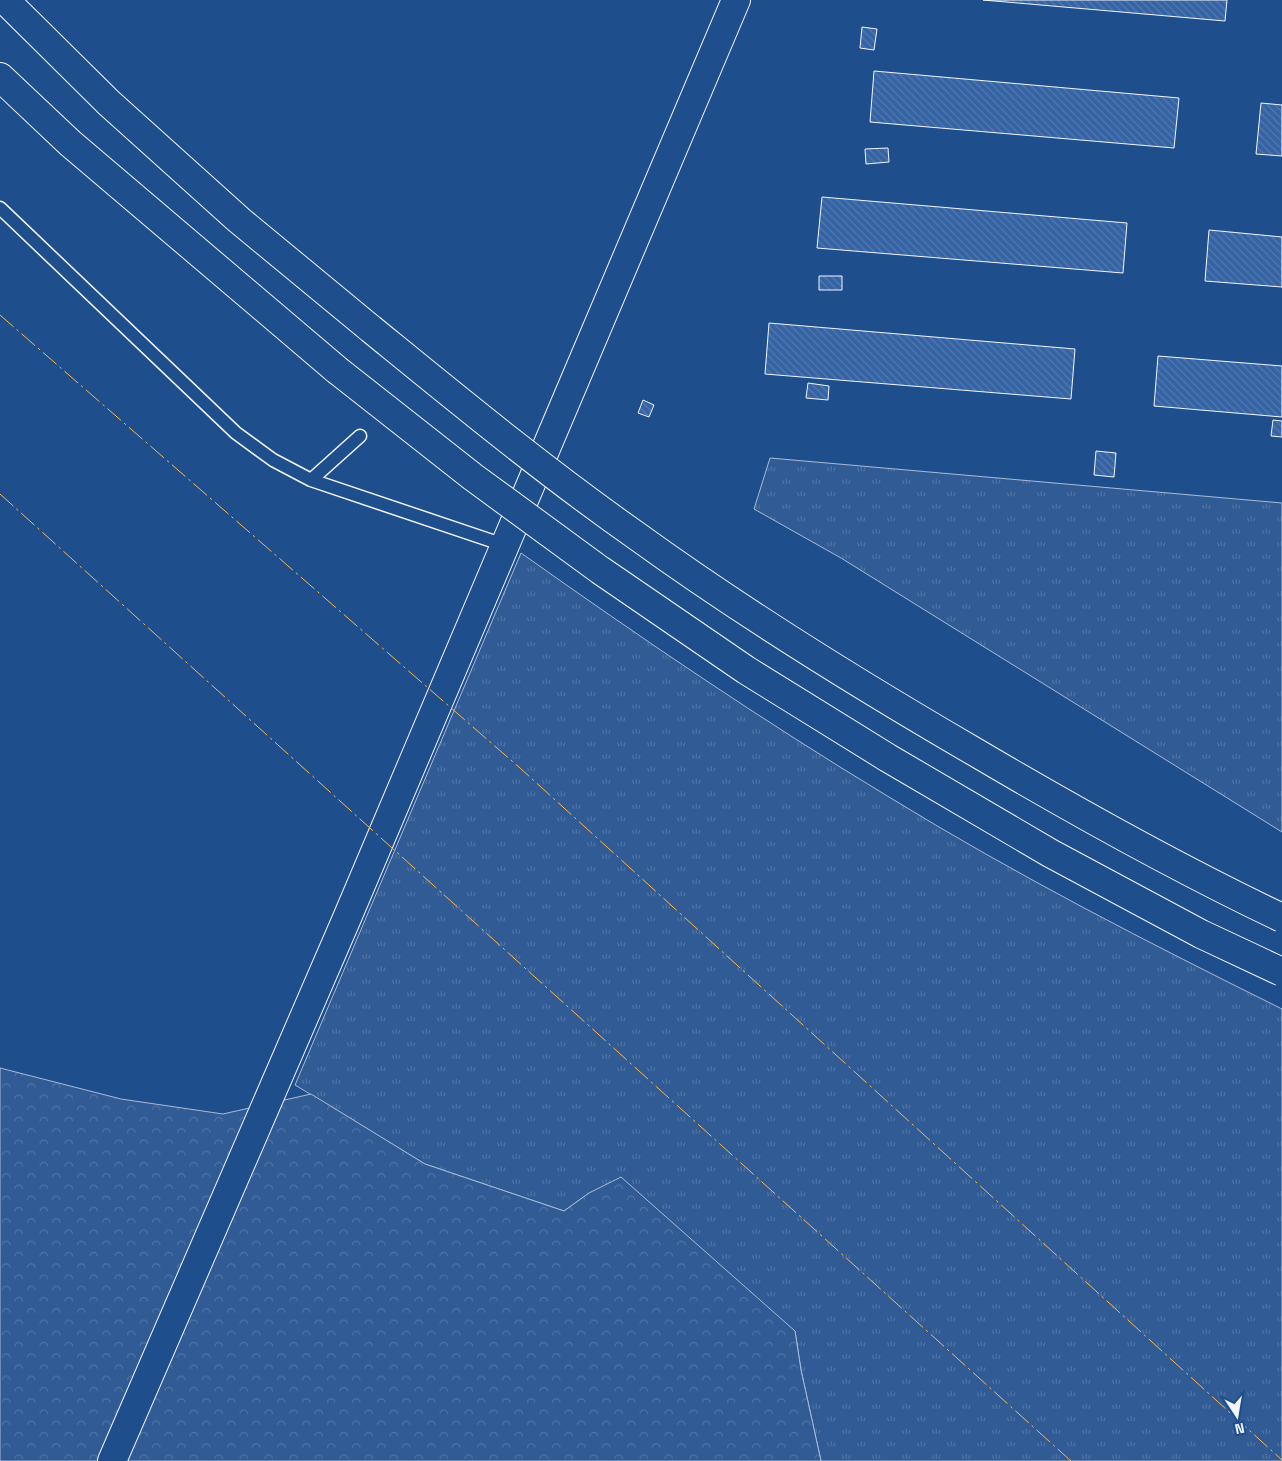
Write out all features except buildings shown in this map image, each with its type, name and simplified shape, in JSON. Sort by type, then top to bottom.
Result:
[{"type":"main road","points":[[5,0],[109,103],[239,220],[501,434],[633,534],[770,627],[908,713],[1070,807],[1217,887],[1282,918]]},
{"type":"main road","points":[[112,1461],[347,918],[736,0]]},
{"type":"main road","points":[[0,77],[70,143],[337,370],[481,483],[600,570],[746,670],[888,758],[1050,853],[1201,934],[1282,972]]},
{"type":"lane","points":[[0,208],[236,433],[273,460],[311,480],[504,545]]},
{"type":"lane","points":[[311,480],[360,436]]},
{"type":"green space","points":[[770,458],[1282,503],[1282,832],[841,558],[754,509]]},
{"type":"green space","points":[[521,553],[657,648],[749,709],[937,826],[1083,907],[1282,1009],[1282,1461],[821,1461],[801,1370],[795,1331],[589,1193],[564,1211],[425,1164],[295,1085]]},
{"type":"green space","points":[[0,1068],[121,1099],[223,1114],[311,1094],[425,1164],[564,1211],[589,1193],[621,1177],[795,1331],[801,1370],[821,1461],[0,1461]]},
{"type":"power","points":[[0,315],[520,768],[1282,1460]]},
{"type":"power","points":[[0,494],[1071,1461]]}]
